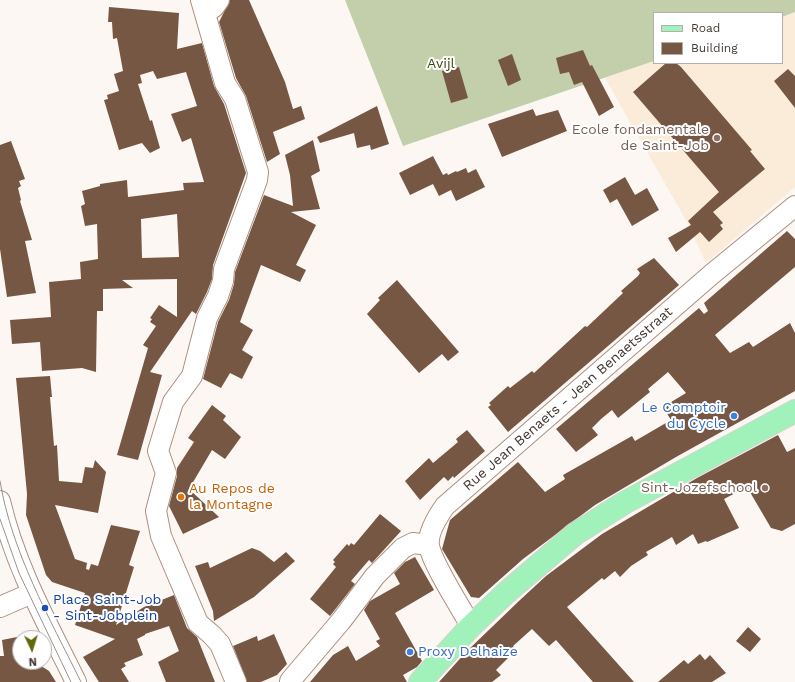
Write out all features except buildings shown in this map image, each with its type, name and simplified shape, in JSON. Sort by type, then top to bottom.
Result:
[{"type":"main road","points":[[420,682],[472,626],[512,588],[575,534],[624,504],[795,411]]},
{"type":"street","points":[[208,4],[225,83],[237,106],[258,172],[257,180],[224,269],[224,281],[206,318],[192,376],[178,392],[170,409],[158,451],[166,473],[156,511],[161,536],[198,623],[220,644],[236,682]]},
{"type":"street","name":"Rue Jean Benaets - Jean Benaetsstraat","points":[[429,545],[436,519],[445,506],[712,274],[795,206]]},
{"type":"street","points":[[0,501],[9,536],[32,593],[76,682]]},
{"type":"street","points":[[290,681],[341,621],[375,576],[403,548],[412,543],[429,545],[434,559],[472,626]]},
{"type":"street","points":[[0,607],[32,593]]},
{"type":"shaded area","name":"Ecole fondamentale de Saint-Job","points":[[795,12],[795,187],[706,263],[688,224],[605,78],[653,61],[653,64],[783,64],[783,17]]},
{"type":"green space","name":"Avijl","points":[[345,0],[795,0],[795,12],[783,17],[783,12],[653,12],[653,61],[403,146]]},
{"type":"tram line","points":[[0,481],[13,534],[22,559],[44,609],[81,682]]},
{"type":"tram line","points":[[0,519],[19,573],[71,682]]},
{"type":"place","name":"Ecole fondamentale de Saint-Job","points":[[717,138]]},
{"type":"place","name":"Le Comptoir du Cycle","points":[[734,416]]},
{"type":"place","name":"Sint-Jozefschool","points":[[765,488]]},
{"type":"place","name":"Au Repos de la Montagne","points":[[181,497]]},
{"type":"place","name":"Place Saint-Job - Sint-Jobplein","points":[[45,608]]},
{"type":"place","name":"Proxy Delhaize","points":[[410,652]]}]
